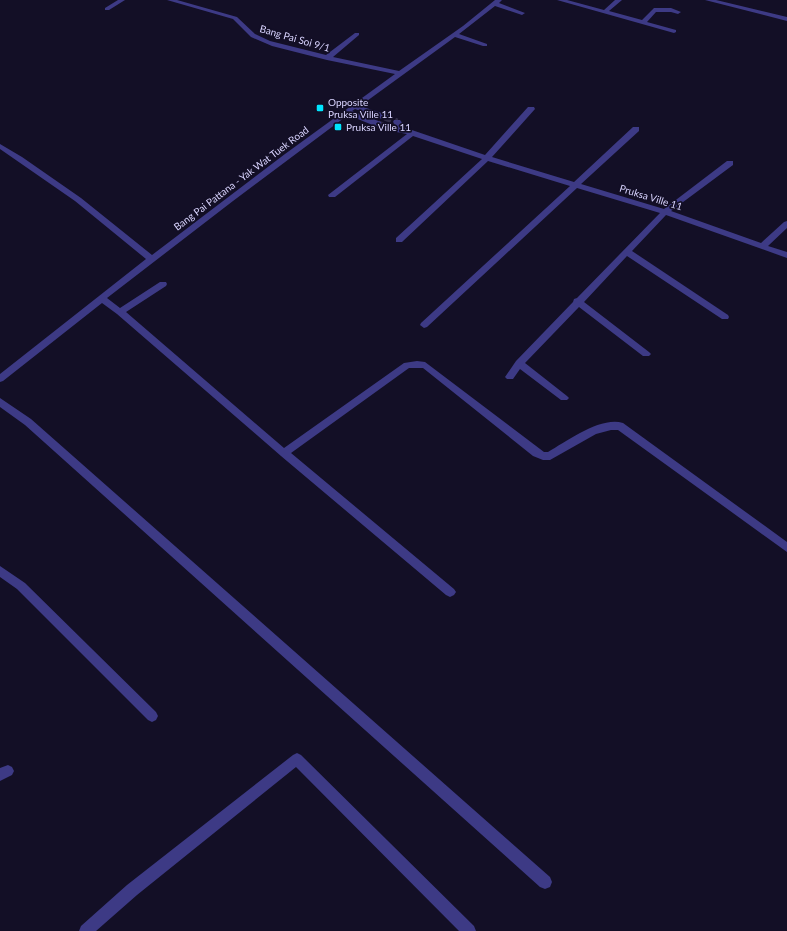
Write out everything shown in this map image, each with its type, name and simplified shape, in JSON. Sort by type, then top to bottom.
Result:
[{"type":"street","points":[[107,9],[122,0]]},
{"type":"street","name":"Bang Pai Soi 9/1","points":[[170,0],[235,18],[239,20],[245,30],[259,40],[327,58],[400,73]]},
{"type":"street","points":[[560,0],[674,31]]},
{"type":"street","points":[[606,12],[619,0]]},
{"type":"street","points":[[708,0],[787,19]]},
{"type":"street","points":[[497,2],[522,13]]},
{"type":"street","name":"Bang Pai Pattana - Yak Wat Tuek Road","points":[[0,379],[245,186],[356,107],[497,2]]},
{"type":"street","points":[[643,23],[654,10],[671,10],[678,12]]},
{"type":"street","points":[[327,58],[357,34]]},
{"type":"street","points":[[454,35],[485,45]]},
{"type":"street","points":[[356,107],[385,117]]},
{"type":"street","points":[[399,240],[486,159],[531,109]]},
{"type":"street","points":[[347,112],[378,124]]},
{"type":"street","points":[[397,122],[402,130]]},
{"type":"street","name":"Pruksa Ville 11","points":[[389,128],[412,133],[486,159],[575,184],[664,212],[787,255]]},
{"type":"street","points":[[424,325],[636,129]]},
{"type":"street","points":[[332,195],[412,133]]},
{"type":"street","points":[[0,146],[35,169],[98,215],[124,235],[151,259]]},
{"type":"street","points":[[510,377],[519,363],[664,212],[730,163]]},
{"type":"street","points":[[763,246],[787,224]]},
{"type":"street","points":[[626,251],[725,317]]},
{"type":"street","points":[[120,312],[163,284]]},
{"type":"street","points":[[101,298],[120,312],[284,453],[450,592]]},
{"type":"street","points":[[577,301],[646,354]]},
{"type":"street","points":[[519,363],[564,398]]},
{"type":"street","points":[[284,453],[407,365],[425,365],[536,453],[543,456],[550,456],[599,429],[611,425],[620,426],[787,548]]},
{"type":"street","points":[[0,402],[28,422],[145,528],[545,882]]},
{"type":"street","points":[[0,571],[21,586],[152,716]]},
{"type":"street","points":[[86,931],[132,890],[298,759],[469,931]]},
{"type":"tunnel","points":[[385,117],[397,122]]},
{"type":"tunnel","points":[[378,124],[389,128]]},
{"type":"place","name":"Opposite Pruksa Ville 11","points":[[320,108]]},
{"type":"place","name":"Pruksa Ville 11","points":[[338,127]]}]
